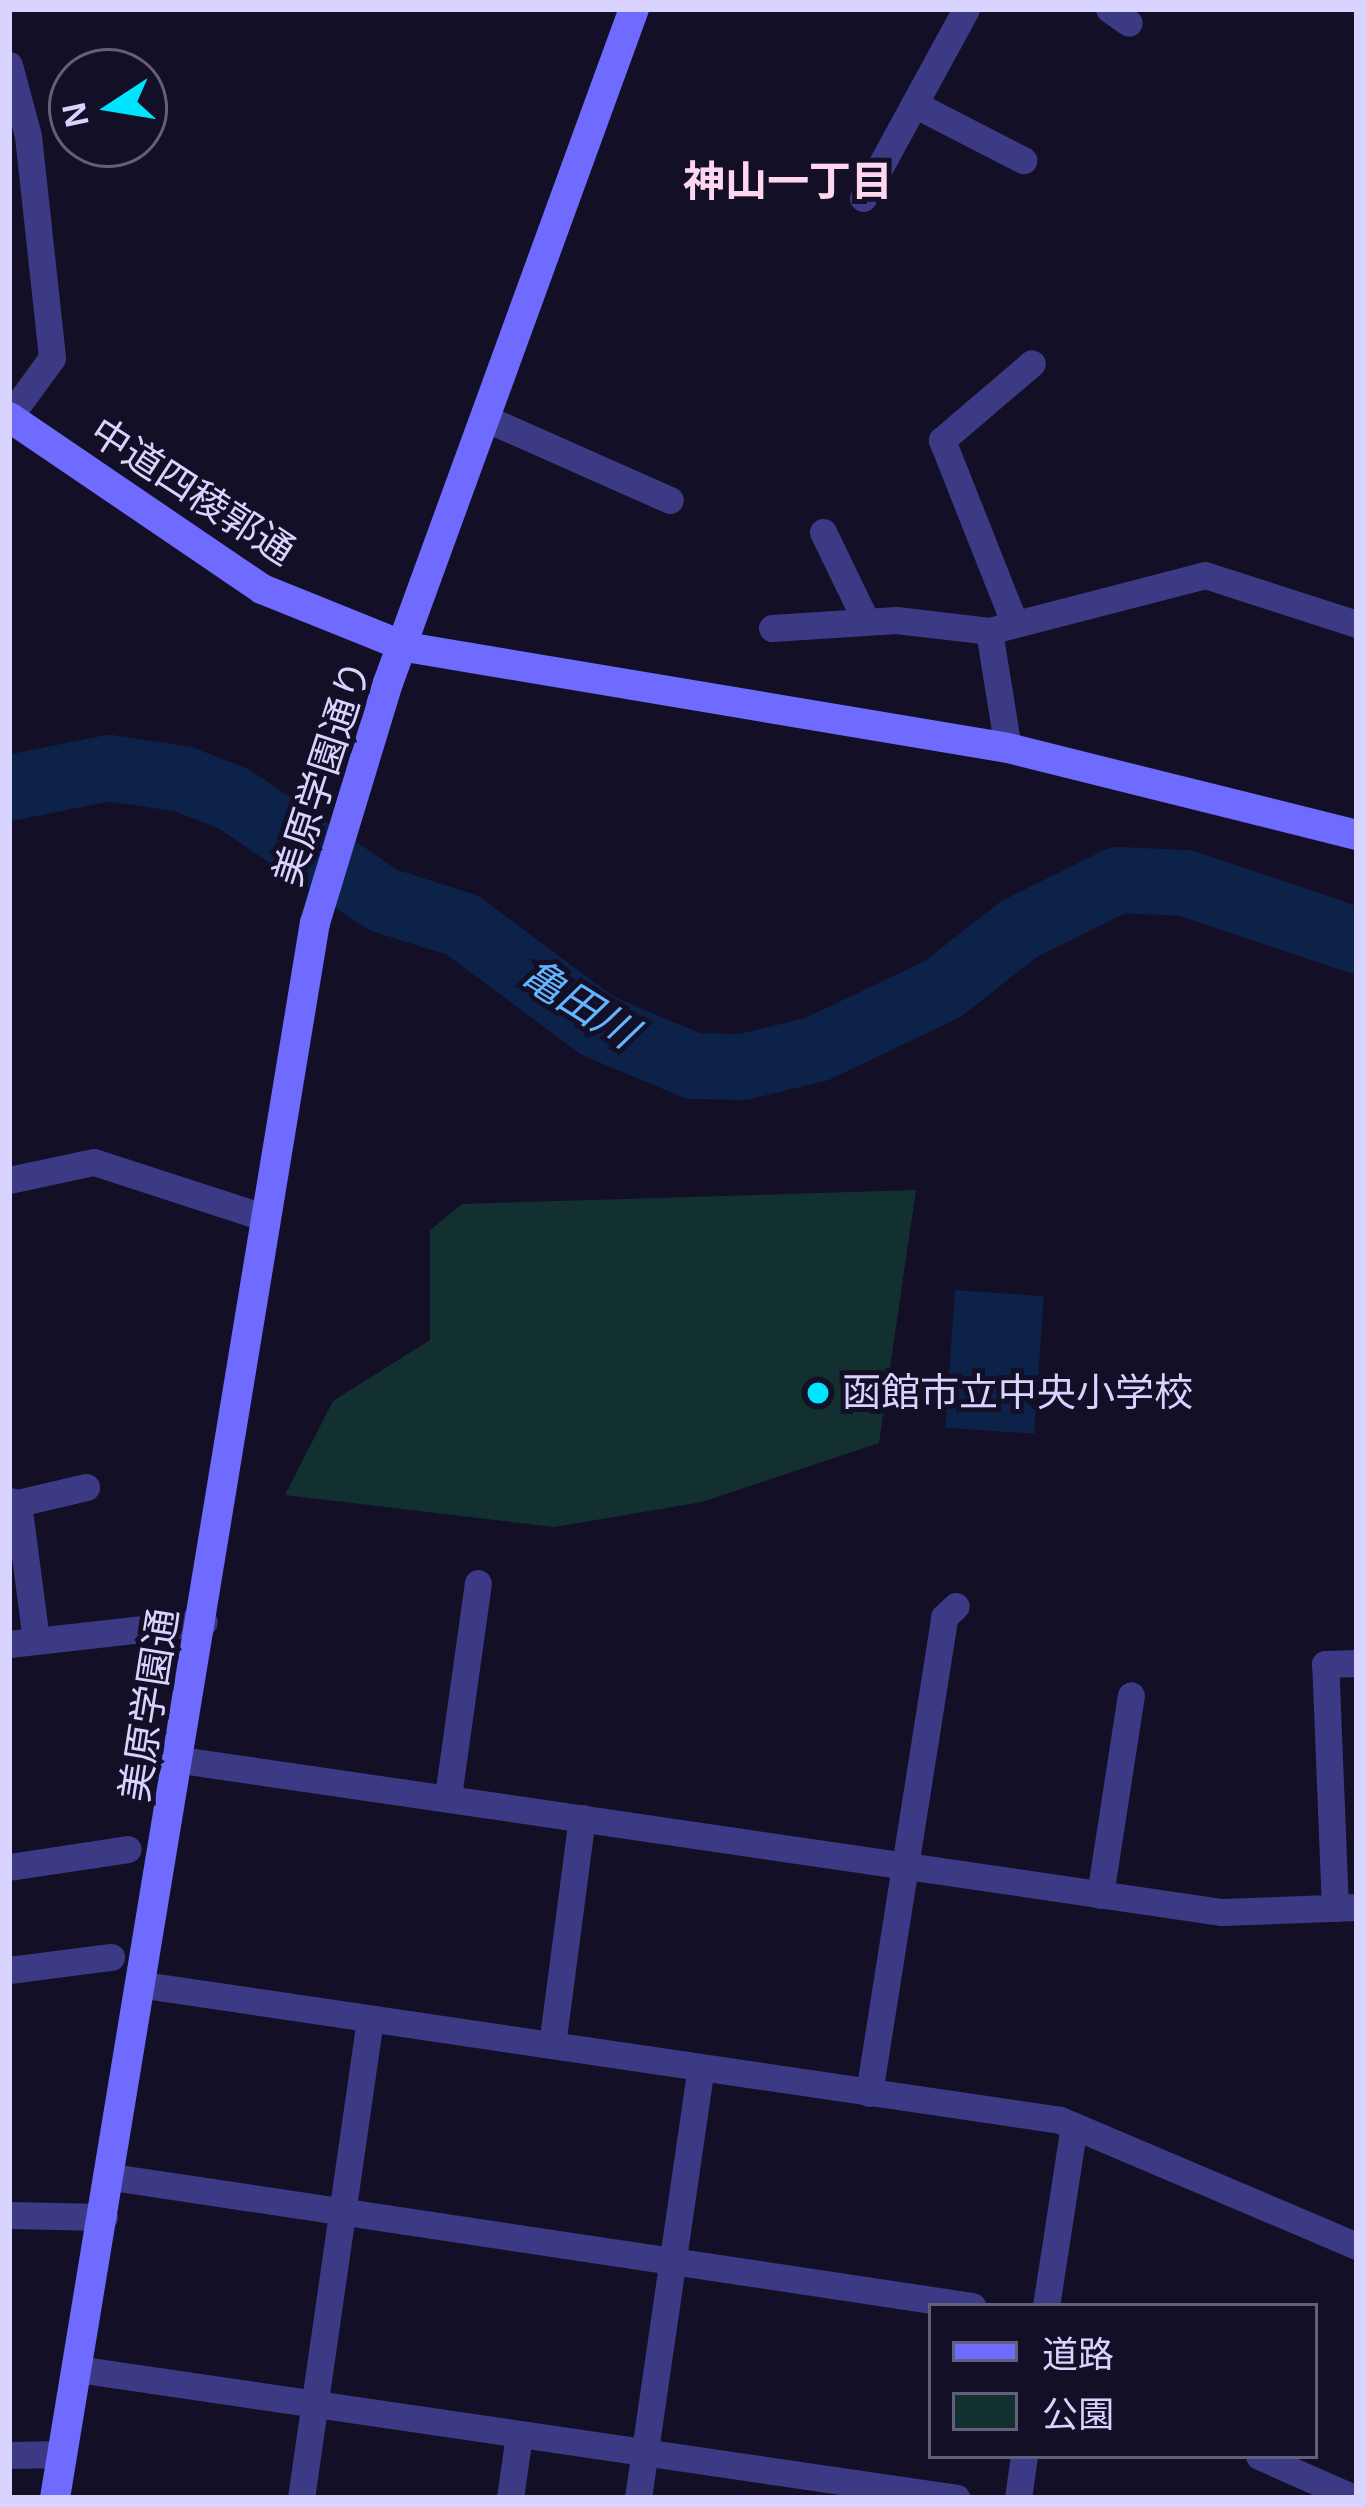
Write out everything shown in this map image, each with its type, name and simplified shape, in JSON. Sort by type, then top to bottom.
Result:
[{"type":"street","name":"美原学園通り","points":[[315,923],[354,783],[634,9]]},
{"type":"street","points":[[863,198],[966,9]]},
{"type":"street","points":[[9,65],[52,358],[9,417]]},
{"type":"street","points":[[914,104],[1023,160]]},
{"type":"street","points":[[1008,748],[1002,626],[942,440],[1032,363]]},
{"type":"street","name":"中道四稜郭通","points":[[9,417],[262,589],[406,646],[1008,748],[1357,835]]},
{"type":"street","points":[[487,419],[670,500]]},
{"type":"street","points":[[823,532],[866,621]]},
{"type":"street","points":[[772,628],[866,621],[1002,626],[1204,575],[1357,624]]},
{"type":"street","name":"美原学園通","points":[[56,2498],[204,1622],[263,1217],[315,923]]},
{"type":"street","points":[[9,1180],[94,1162],[263,1217]]},
{"type":"street","points":[[86,1487],[13,1502],[23,1642],[204,1622]]},
{"type":"street","points":[[448,1796],[478,1583]]},
{"type":"street","points":[[869,2093],[944,1617],[956,1606]]},
{"type":"street","points":[[181,1760],[1222,1912],[1346,1908],[1325,1664],[1357,1663]]},
{"type":"street","points":[[1100,1895],[1131,1695]]},
{"type":"street","points":[[552,2045],[582,1818]]},
{"type":"street","points":[[9,1867],[128,1849]]},
{"type":"street","points":[[9,1970],[111,1958]]},
{"type":"street","points":[[144,1984],[1060,2120],[1073,2131],[1357,2246]]},
{"type":"street","points":[[301,2498],[370,2019]]},
{"type":"street","points":[[638,2498],[701,2068]]},
{"type":"street","points":[[1046,2303],[1073,2131]]},
{"type":"street","points":[[112,2177],[951,2303]]},
{"type":"street","points":[[9,2215],[104,2217]]},
{"type":"street","points":[[77,2369],[644,2454],[812,2488],[957,2498]]},
{"type":"street","points":[[510,2498],[520,2435]]},
{"type":"street","points":[[9,2456],[61,2454]]},
{"type":"street","points":[[1018,2498],[1024,2459]]},
{"type":"street","points":[[1266,2459],[1354,2498]]},
{"type":"green space","points":[[916,1190],[879,1443],[702,1502],[554,1527],[285,1495],[333,1401],[430,1340],[430,1230],[462,1204]]},
{"type":"water","points":[[955,1290],[1044,1296],[1034,1434],[945,1428]]},
{"type":"waterway","name":"亀田川","points":[[9,788],[109,768],[183,779],[234,799],[383,900],[462,925],[598,1026],[693,1066],[743,1067],[817,1049],[943,989],[1019,929],[1118,880],[1186,883],[1357,941]]},
{"type":"place","name":"函館市立中央小学校","points":[[818,1393]]},
{"type":"district","name":"神山一丁目","points":[[788,182]]}]
